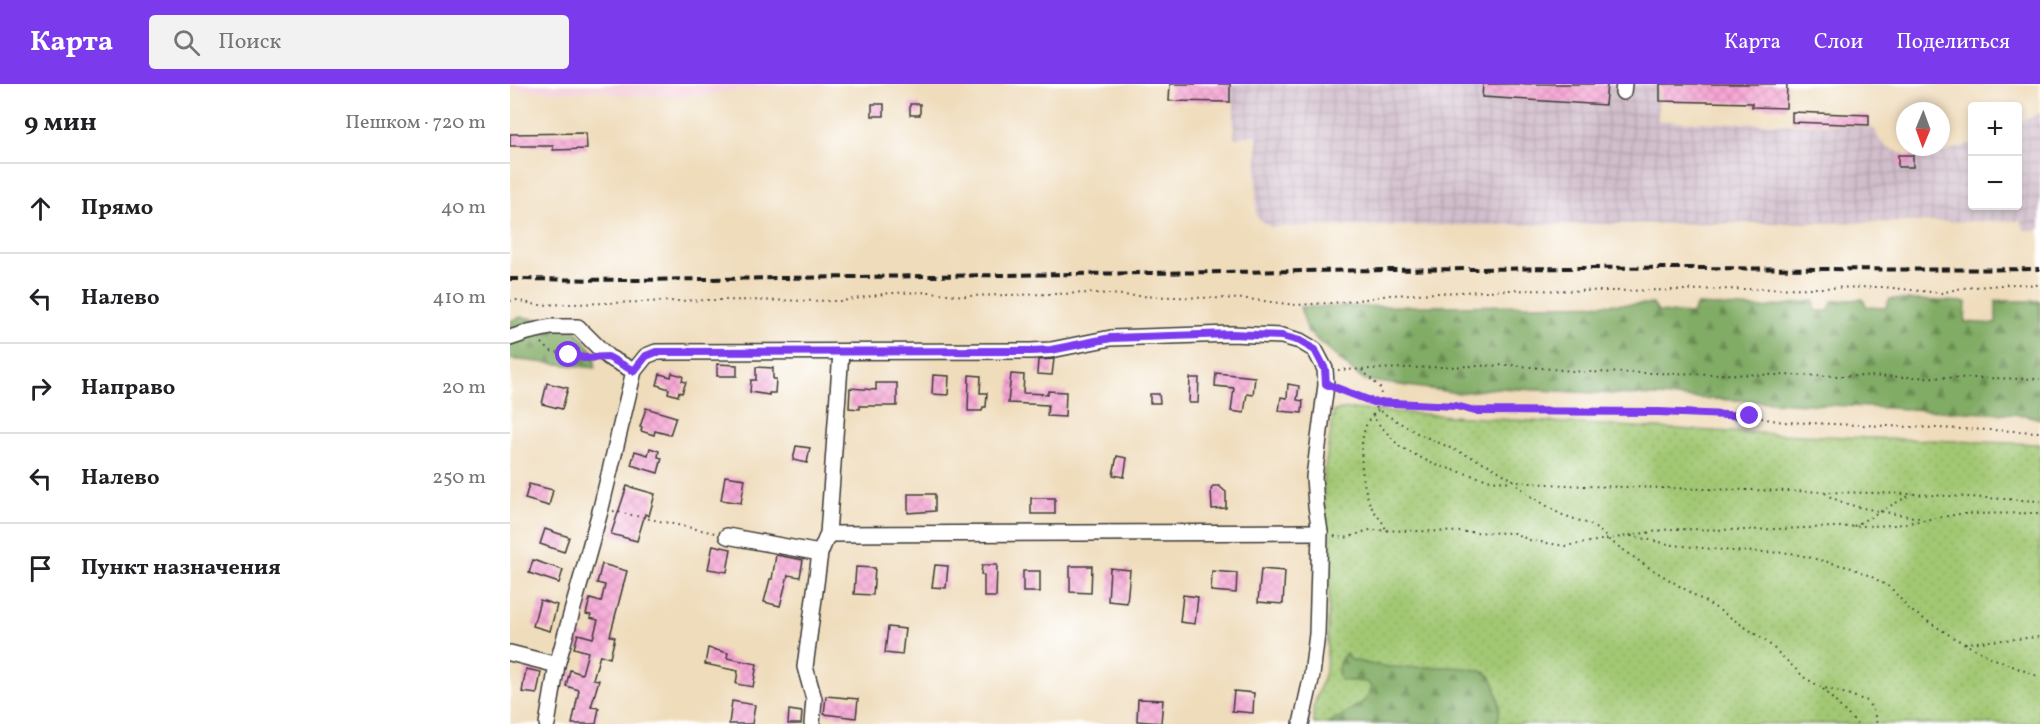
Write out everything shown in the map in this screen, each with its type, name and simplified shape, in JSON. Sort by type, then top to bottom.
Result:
[{"type":"street","points":[[510,338],[551,327],[578,327],[608,357],[634,371]]},
{"type":"street","points":[[547,724],[557,665],[601,508],[634,371],[646,356],[656,352],[1031,351],[1051,350],[1111,338],[1241,334],[1282,336],[1300,341],[1315,350],[1325,377],[1314,477],[1320,532],[1317,634],[1312,675],[1301,724]]},
{"type":"street","points":[[812,724],[814,699],[805,667],[820,553],[828,534],[842,352]]},
{"type":"street","points":[[828,534],[1320,532]]},
{"type":"street","points":[[727,536],[820,553]]},
{"type":"street","points":[[510,653],[557,665]]},
{"type":"path","points":[[510,301],[516,300],[537,305],[711,300],[842,301],[890,293],[930,292],[964,296],[1095,293],[1248,299],[1296,305],[1346,302],[1390,295],[1508,290],[1610,291],[1883,287],[1949,293],[1962,288],[2015,284],[2040,285]]},
{"type":"path","points":[[528,332],[550,351],[584,358],[608,357]]},
{"type":"path","points":[[1325,377],[1362,370],[1510,366],[1606,372],[2040,379]]},
{"type":"path","points":[[1362,370],[1380,388],[1382,403]]},
{"type":"path","points":[[1325,377],[1373,402],[1456,406],[1475,411],[1659,412],[1750,416],[1783,422],[2040,432]]},
{"type":"path","points":[[1373,402],[1378,410],[1419,434],[1487,464],[1513,480],[1526,493],[1560,514],[1589,524],[1600,531],[1645,565],[1766,641],[1805,678],[1821,687],[1867,701],[1874,712],[1877,724]]},
{"type":"path","points":[[1378,410],[1368,420],[1364,430],[1364,481],[1372,508],[1384,522],[1386,531]]},
{"type":"path","points":[[1373,415],[1400,447],[1433,464],[1485,479],[1505,482],[1513,480],[1585,486],[1912,494],[2040,501]]},
{"type":"path","points":[[1824,492],[1832,499],[1881,512],[1926,520]]},
{"type":"path","points":[[1853,526],[1912,494]]},
{"type":"path","points":[[601,508],[727,536]]},
{"type":"path","points":[[1320,532],[1328,532],[1343,539],[1350,538],[1359,532],[1386,531],[1514,534],[1529,540],[1565,546],[1670,529],[1746,530],[1896,525],[1959,514],[2040,513]]},
{"type":"path","points":[[1628,536],[1673,545],[1733,551],[1791,553],[1852,568],[1891,588],[1910,610],[1963,643],[1992,658],[2040,677]]},
{"type":"path","points":[[1963,643],[2040,637]]},
{"type":"path","points":[[1821,687],[1857,724]]},
{"type":"shaded area","points":[[517,84],[834,84],[834,86],[788,86],[682,97],[620,95],[601,91],[561,92],[517,89]]},
{"type":"shaded area","points":[[1230,84],[1658,84],[1658,121],[1867,126],[1876,131],[1878,138],[1887,148],[1896,151],[1896,156],[1950,156],[1950,150],[1968,144],[1968,210],[2022,210],[2022,121],[2040,113],[2040,230],[2024,230],[2021,221],[1270,227],[1256,216],[1257,135],[1234,138],[1234,102],[1230,102]]},
{"type":"green space","points":[[1863,299],[1867,307],[1885,308],[1890,299],[1966,302],[1965,322],[1996,324],[1996,301],[2040,301],[2040,419],[2026,415],[1497,388],[1459,393],[1363,380],[1308,332],[1300,307],[1653,304],[1658,312],[1692,314],[1697,305],[1763,308],[1814,301],[1816,311],[1829,311],[1832,301]]},
{"type":"green space","points":[[521,317],[557,322],[575,329],[595,354],[595,368],[510,359],[510,321]]},
{"type":"green space","points":[[1352,409],[1696,430],[2040,444],[2040,724],[1314,724],[1313,708],[1326,669],[1331,548],[1325,513],[1323,479],[1334,411]]},
{"type":"green space","points":[[1346,653],[1349,659],[1380,666],[1453,667],[1486,673],[1493,680],[1498,697],[1500,711],[1498,721],[1496,724],[1329,724],[1366,700],[1372,687],[1367,682],[1340,680],[1338,665]]},
{"type":"building","points":[[1170,84],[1230,84],[1230,102],[1169,101]]},
{"type":"building","points":[[1483,84],[1607,84],[1605,105],[1482,97]]},
{"type":"building","points":[[1660,84],[1787,84],[1786,108],[1752,107],[1752,103],[1660,101]]},
{"type":"building","points":[[872,104],[884,104],[884,116],[872,116]]},
{"type":"building","points":[[910,104],[920,104],[920,115],[910,115]]},
{"type":"building","points":[[1792,112],[1869,115],[1869,125],[1792,122]]},
{"type":"building","points":[[586,133],[587,149],[553,150],[553,146],[510,146],[510,134]]},
{"type":"building","points":[[1898,156],[1913,156],[1913,167],[1898,167]]},
{"type":"building","points":[[1054,359],[1052,375],[1037,374],[1038,360]]},
{"type":"building","points":[[717,364],[737,365],[737,376],[717,376]]},
{"type":"building","points":[[756,367],[773,368],[773,379],[776,379],[775,393],[769,393],[769,395],[750,392],[751,380],[756,380]]},
{"type":"building","points":[[672,373],[683,376],[682,381],[686,382],[682,393],[679,392],[678,396],[668,393],[669,389],[657,385],[660,374],[671,377]]},
{"type":"building","points":[[1216,373],[1255,377],[1253,395],[1247,394],[1244,413],[1231,411],[1234,388],[1215,386]]},
{"type":"building","points":[[1011,374],[1024,375],[1023,393],[1066,392],[1065,417],[1047,416],[1048,405],[1008,403]]},
{"type":"building","points":[[933,375],[949,376],[948,395],[932,394]]},
{"type":"building","points":[[969,375],[981,376],[980,393],[987,393],[986,407],[983,407],[982,411],[968,411]]},
{"type":"building","points":[[1190,378],[1199,378],[1198,403],[1189,403]]},
{"type":"building","points":[[547,383],[568,388],[562,409],[542,404]]},
{"type":"building","points":[[876,383],[897,383],[897,406],[849,408],[850,388],[876,390]]},
{"type":"building","points":[[1288,384],[1299,386],[1297,400],[1303,401],[1302,413],[1279,411],[1281,397],[1287,398]]},
{"type":"building","points":[[1150,394],[1159,394],[1160,403],[1150,403]]},
{"type":"building","points":[[646,408],[676,417],[670,435],[655,431],[654,435],[641,431],[642,427],[640,427]]},
{"type":"building","points":[[796,446],[810,448],[807,463],[793,460]]},
{"type":"building","points":[[650,448],[659,451],[658,457],[662,458],[658,473],[631,465],[635,451],[648,455]]},
{"type":"building","points":[[1117,456],[1127,458],[1124,477],[1113,475]]},
{"type":"building","points":[[725,476],[745,479],[741,503],[721,500]]},
{"type":"building","points":[[529,484],[553,490],[549,506],[525,499]]},
{"type":"building","points":[[627,486],[655,494],[649,516],[645,514],[637,541],[611,534]]},
{"type":"building","points":[[1213,486],[1219,486],[1226,492],[1226,508],[1212,509],[1211,490]]},
{"type":"building","points":[[908,494],[935,494],[935,511],[908,513]]},
{"type":"building","points":[[1031,498],[1055,498],[1055,514],[1031,514]]},
{"type":"building","points":[[545,529],[569,537],[564,552],[540,544]]},
{"type":"building","points":[[713,545],[731,549],[727,572],[708,569]]},
{"type":"building","points":[[776,555],[803,560],[800,577],[788,575],[780,606],[764,602],[770,579],[772,579]]},
{"type":"building","points":[[533,560],[563,570],[559,583],[529,573]]},
{"type":"building","points":[[602,564],[627,571],[610,636],[615,637],[610,658],[600,655],[593,679],[599,680],[591,707],[599,708],[596,724],[572,724],[579,690],[566,686],[570,670],[582,674],[588,652],[574,648],[578,634],[593,638],[598,620],[586,614],[590,599],[601,602],[605,585],[597,583]]},
{"type":"building","points":[[935,565],[948,566],[946,588],[932,587]]},
{"type":"building","points":[[982,565],[997,565],[996,597],[984,597]]},
{"type":"building","points":[[1070,566],[1092,566],[1091,593],[1070,592]]},
{"type":"building","points":[[856,567],[875,568],[873,595],[854,594]]},
{"type":"building","points":[[1110,568],[1130,570],[1127,603],[1108,601]]},
{"type":"building","points":[[1261,569],[1285,571],[1283,604],[1258,602]]},
{"type":"building","points":[[1023,571],[1040,571],[1040,592],[1023,592]]},
{"type":"building","points":[[1212,571],[1237,573],[1236,593],[1211,591]]},
{"type":"building","points":[[1183,595],[1198,597],[1195,624],[1180,622]]},
{"type":"building","points":[[540,600],[557,605],[550,631],[533,626]]},
{"type":"building","points":[[888,627],[905,629],[902,655],[885,653]]},
{"type":"building","points":[[708,648],[728,653],[727,658],[757,664],[753,687],[736,684],[738,671],[705,664]]},
{"type":"building","points":[[526,669],[541,672],[537,694],[522,692]]},
{"type":"building","points":[[1234,691],[1254,693],[1253,713],[1232,711]]},
{"type":"building","points":[[826,696],[858,699],[856,718],[824,714]]},
{"type":"building","points":[[1138,699],[1163,700],[1161,723],[1137,721]]},
{"type":"building","points":[[732,701],[755,705],[752,724],[729,724]]},
{"type":"building","points":[[789,710],[802,712],[801,724],[788,724]]},
{"type":"railway","points":[[510,279],[631,280],[1573,268],[2040,269]]},
{"type":"route","points":[[569,355],[584,358],[608,357],[634,371],[646,356],[656,352],[1031,351],[1051,350],[1111,338],[1231,334],[1282,336],[1300,341],[1315,350],[1323,362],[1326,384],[1373,402],[1456,406],[1475,411],[1659,412],[1750,416]]}]
